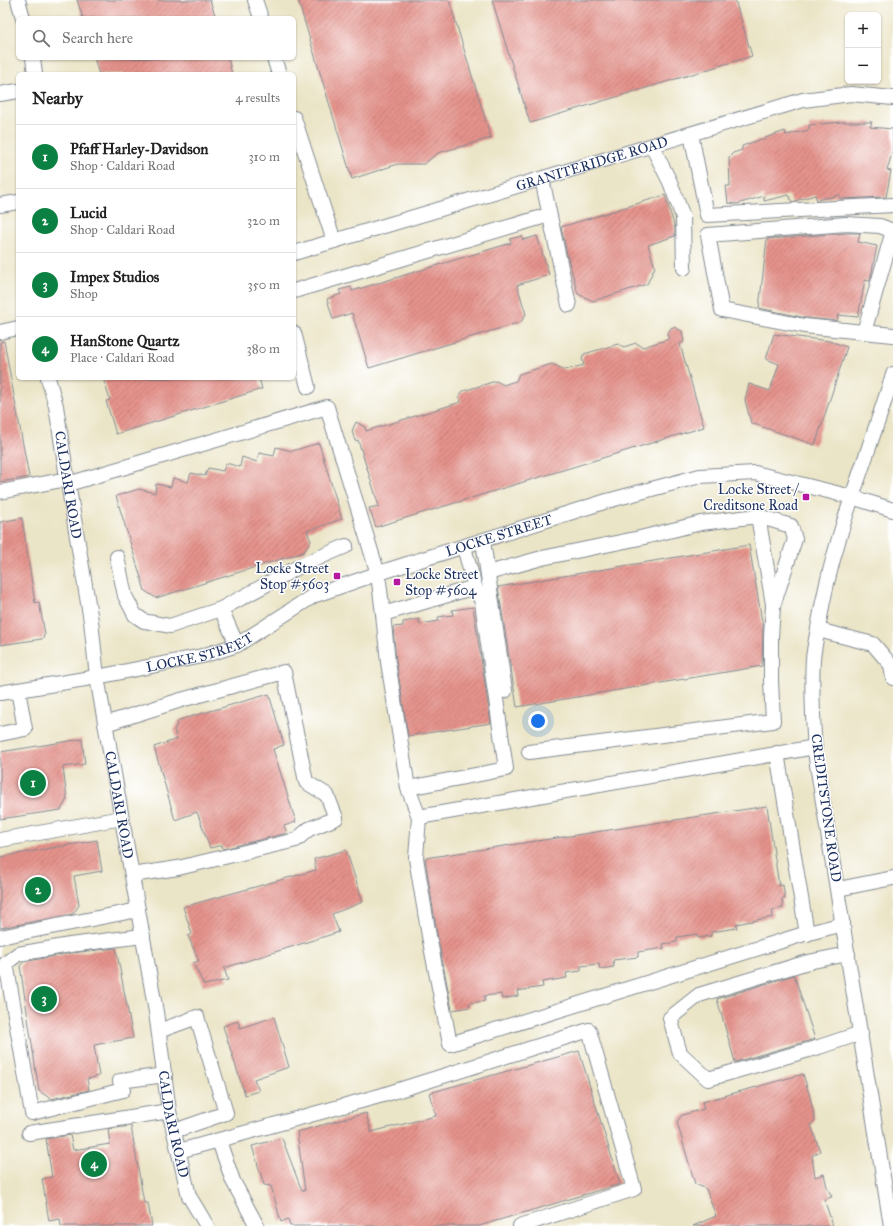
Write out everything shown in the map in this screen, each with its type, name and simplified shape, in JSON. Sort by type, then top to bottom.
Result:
[{"type":"street","points":[[18,0],[22,16]]},
{"type":"street","points":[[255,0],[260,16]]},
{"type":"street","points":[[33,60],[35,72]]},
{"type":"street","points":[[275,60],[278,72]]},
{"type":"street","points":[[0,94],[16,91]]},
{"type":"street","name":"GRANITERIDGE ROAD","points":[[296,252],[803,100],[851,94],[893,98]]},
{"type":"street","points":[[296,124],[334,241]]},
{"type":"street","points":[[691,134],[707,215],[893,205]]},
{"type":"street","points":[[652,146],[670,182],[683,217],[684,268]]},
{"type":"street","points":[[542,179],[569,305]]},
{"type":"street","points":[[0,205],[16,202]]},
{"type":"street","points":[[296,290],[549,215]]},
{"type":"street","points":[[864,332],[893,231],[880,226],[846,224],[708,235],[722,310],[805,326],[893,335]]},
{"type":"street","points":[[0,332],[16,328]]},
{"type":"street","points":[[296,340],[308,387]]},
{"type":"street","name":"CREDITSTONE ROAD","points":[[891,1226],[887,1164],[861,1033],[843,924],[815,747],[812,696],[814,657],[824,592],[837,541],[893,374]]},
{"type":"street","name":"CALDARI ROAD","points":[[49,380],[56,406],[91,621],[97,677],[159,1031],[170,1111],[189,1196],[207,1226]]},
{"type":"street","points":[[0,492],[68,481],[327,407],[378,574],[388,662],[408,788],[419,817],[416,858],[429,936],[450,1044],[806,934],[843,924]]},
{"type":"street","name":"LOCKE STREET","points":[[0,693],[97,677],[202,656],[237,645],[313,596],[483,540],[607,502],[700,476],[755,473],[893,510]]},
{"type":"street","points":[[488,573],[542,558],[640,538],[701,523],[758,516],[791,526],[795,539],[773,606]]},
{"type":"street","points":[[529,752],[773,721],[771,637],[773,606],[758,516]]},
{"type":"street","points":[[483,540],[505,691]]},
{"type":"street","points":[[118,557],[125,596],[135,614],[144,621],[170,626],[221,609],[302,564],[346,546]]},
{"type":"street","points":[[408,788],[506,769],[482,602],[475,587],[464,546]]},
{"type":"street","points":[[382,614],[475,587]]},
{"type":"street","points":[[221,609],[237,645]]},
{"type":"street","points":[[818,630],[873,644],[891,665],[893,678]]},
{"type":"street","points":[[105,724],[181,700],[284,672],[306,782],[327,795],[336,818],[309,829],[296,840],[178,868],[132,875]]},
{"type":"street","points":[[0,734],[26,729],[18,690]]},
{"type":"street","points":[[419,817],[815,747]]},
{"type":"street","points":[[778,753],[806,934]]},
{"type":"street","points":[[0,840],[122,818]]},
{"type":"street","points":[[838,889],[893,878]]},
{"type":"street","points":[[0,937],[138,910]]},
{"type":"street","points":[[143,936],[70,945],[18,954],[6,963],[32,1113],[123,1090],[120,1081],[165,1075]]},
{"type":"street","points":[[848,954],[808,962],[699,995],[670,1018],[680,1053],[708,1079],[819,1047],[861,1033]]},
{"type":"street","points":[[159,1031],[197,1017],[226,1113],[174,1131]]},
{"type":"street","points":[[180,1151],[383,1095],[589,1030],[634,1190],[520,1226]]},
{"type":"street","points":[[29,1133],[170,1111]]},
{"type":"street","points":[[219,1141],[233,1181],[257,1226]]},
{"type":"building","points":[[77,0],[210,0],[215,16],[82,16]]},
{"type":"building","points":[[298,0],[449,0],[491,138],[438,153],[424,164],[398,164],[352,179]]},
{"type":"building","points":[[492,0],[735,0],[752,56],[530,123]]},
{"type":"building","points":[[95,60],[228,60],[232,72],[98,72]]},
{"type":"building","points":[[842,122],[872,122],[870,127],[893,129],[893,150],[887,170],[891,171],[886,197],[840,199],[840,195],[817,200],[815,195],[792,202],[789,195],[764,201],[764,196],[737,204],[728,203],[726,186],[730,186],[729,157],[733,153],[742,150],[742,146],[785,131],[786,135],[809,130],[809,125]]},
{"type":"building","points":[[665,195],[675,228],[675,236],[648,245],[655,267],[647,284],[593,301],[578,294],[561,227]]},
{"type":"building","points":[[860,233],[858,242],[877,246],[870,281],[865,280],[858,317],[838,315],[837,321],[806,318],[759,308],[767,239]]},
{"type":"building","points":[[522,236],[523,240],[537,236],[549,275],[517,285],[526,314],[521,322],[369,368],[352,313],[333,319],[327,299],[341,294],[339,290],[351,287],[352,291],[511,243],[510,239]]},
{"type":"building","points":[[674,327],[682,331],[684,342],[680,344],[704,427],[376,527],[369,508],[379,506],[358,440],[355,441],[352,431],[356,422],[365,427],[366,431],[461,402],[459,396],[463,391],[496,381],[504,385],[516,381],[519,374],[552,364],[565,370],[584,365],[582,359],[584,354],[618,344],[624,347],[636,343],[643,347],[669,339],[667,334],[671,328]]},
{"type":"building","points":[[774,334],[829,341],[847,347],[815,445],[751,423],[745,400],[749,384],[770,391],[779,364],[766,359]]},
{"type":"building","points":[[4,341],[29,477],[0,482],[0,342]]},
{"type":"building","points":[[104,380],[260,380],[262,389],[116,434],[106,401],[110,400]]},
{"type":"building","points":[[319,443],[342,519],[307,531],[311,541],[304,552],[156,598],[145,591],[116,496],[139,489],[155,493],[156,484],[171,487],[173,478],[188,482],[191,473],[205,476],[208,468],[223,471],[226,463],[240,467],[242,457],[257,462],[259,453],[274,456],[276,447],[292,451]]},
{"type":"building","points":[[22,518],[35,603],[39,602],[45,634],[42,639],[0,645],[0,522]]},
{"type":"building","points":[[749,545],[763,627],[762,666],[517,707],[498,587]]},
{"type":"building","points":[[473,607],[491,723],[408,736],[396,661],[393,627],[403,626],[403,622],[419,619],[420,624],[439,621],[438,617],[453,615],[452,610]]},
{"type":"building","points":[[269,694],[284,745],[273,749],[296,822],[284,826],[287,833],[223,849],[222,845],[210,848],[197,812],[175,820],[154,747],[177,739],[174,730],[179,720]]},
{"type":"building","points":[[82,739],[85,764],[63,767],[67,799],[61,810],[0,819],[0,752]]},
{"type":"building","points":[[767,806],[779,886],[783,885],[785,899],[782,899],[783,908],[772,910],[773,917],[736,924],[737,928],[711,932],[711,936],[698,938],[697,934],[677,937],[677,942],[663,944],[664,948],[638,952],[638,957],[613,960],[614,967],[600,969],[599,964],[581,966],[581,971],[566,973],[567,978],[542,982],[543,987],[517,991],[518,996],[502,999],[501,994],[484,996],[485,1001],[469,1003],[470,1007],[452,1010],[437,934],[425,858]]},
{"type":"building","points":[[97,840],[102,871],[74,876],[79,905],[73,914],[0,928],[0,857]]},
{"type":"building","points":[[346,850],[363,902],[332,914],[339,932],[224,968],[228,980],[204,985],[193,963],[199,961],[188,936],[192,934],[183,907],[316,870],[314,859]]},
{"type":"building","points":[[116,948],[133,1038],[94,1045],[99,1076],[87,1079],[89,1090],[51,1099],[39,1091],[20,966],[23,962],[71,953]]},
{"type":"building","points":[[794,975],[815,1039],[735,1062],[717,999]]},
{"type":"building","points":[[274,1017],[289,1067],[254,1079],[259,1091],[245,1095],[223,1026],[238,1021],[240,1028]]},
{"type":"building","points":[[579,1051],[620,1184],[479,1226],[290,1226],[288,1219],[281,1222],[271,1186],[264,1185],[252,1146],[282,1138],[302,1191],[305,1191],[297,1132],[366,1113],[371,1132],[436,1116],[429,1093]]},
{"type":"building","points":[[803,1074],[815,1120],[811,1125],[820,1151],[812,1156],[815,1177],[824,1174],[827,1187],[832,1197],[824,1199],[833,1226],[693,1226],[716,1216],[706,1189],[695,1184],[677,1122],[682,1115],[704,1109],[702,1102]]},
{"type":"building","points":[[131,1126],[144,1203],[148,1203],[152,1226],[61,1226],[60,1219],[49,1221],[42,1179],[52,1177],[46,1139],[70,1135],[73,1150],[110,1144],[108,1129]]},
{"type":"place","name":"Locke Street / Creditsone Road","points":[[806,497]]},
{"type":"place","name":"Locke Street Stop #5603","points":[[337,576]]},
{"type":"place","name":"Locke Street Stop #5604","points":[[397,582]]},
{"type":"place","name":"Pfaff Harley-Davidson","points":[[33,783]]},
{"type":"place","name":"Lucid","points":[[38,890]]},
{"type":"place","name":"Impex Studios","points":[[44,999]]},
{"type":"place","name":"HanStone Quartz","points":[[94,1164]]}]
